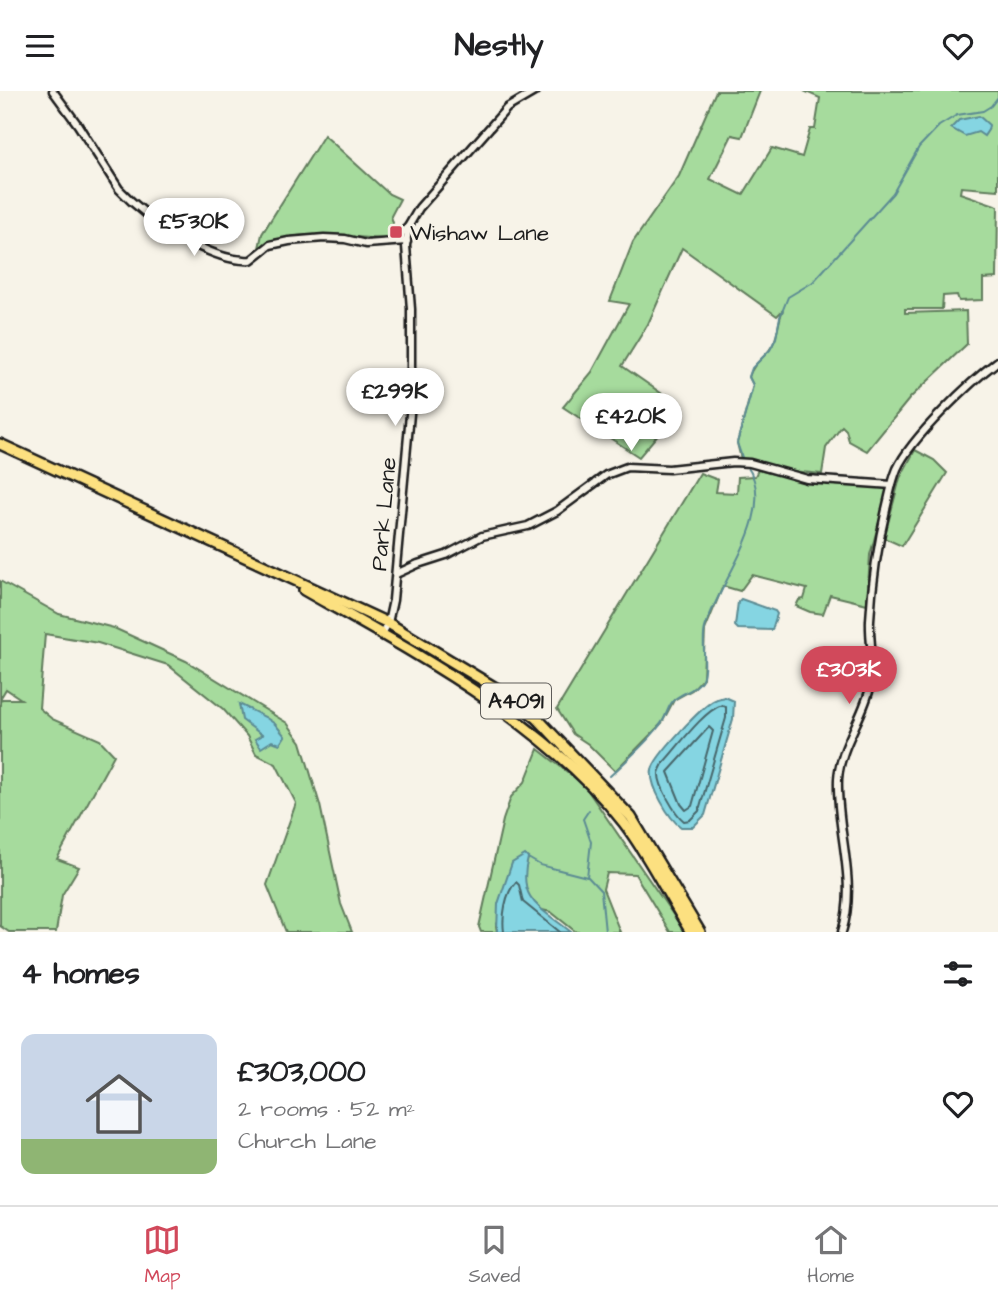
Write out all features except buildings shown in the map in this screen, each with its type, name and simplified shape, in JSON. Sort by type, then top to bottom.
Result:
[{"type":"main road","name":"A4091","points":[[0,444],[388,623],[509,697],[537,718],[631,817],[700,932]]},
{"type":"main road","name":"A4091","points":[[253,561],[452,677],[546,746],[587,782],[612,809],[639,844],[691,932]]},
{"type":"street","points":[[53,91],[119,189],[158,222],[219,257],[251,260],[270,245],[324,238],[366,244],[407,241]]},
{"type":"street","points":[[393,241],[408,227],[419,208],[508,108],[536,91]]},
{"type":"street","name":"Park Lane","points":[[382,634],[388,623],[396,574],[411,403],[408,227]]},
{"type":"street","points":[[842,932],[846,917],[848,878],[838,775],[871,684],[870,624],[873,576],[892,485],[900,465],[925,430],[998,361]]},
{"type":"street","points":[[396,574],[418,563],[446,555],[482,536],[528,526],[557,511],[606,475],[627,467],[669,469],[733,462],[750,463],[807,479],[892,485]]},
{"type":"green space","points":[[716,91],[760,91],[742,137],[732,135],[710,179],[743,195],[772,148],[802,157],[810,129],[815,129],[820,98],[804,91],[998,91],[998,190],[961,187],[960,193],[998,206],[997,278],[983,279],[983,300],[959,301],[957,295],[943,296],[942,309],[905,309],[905,313],[966,311],[967,344],[910,398],[867,451],[849,441],[842,426],[826,448],[822,474],[781,470],[741,459],[737,443],[753,385],[749,377],[755,365],[773,345],[783,310],[777,316],[682,248],[648,324],[622,366],[681,407],[639,457],[563,407],[592,372],[629,304],[610,301],[633,242],[679,176]]},
{"type":"green space","points":[[324,135],[389,194],[400,199],[391,216],[393,223],[388,239],[304,235],[272,241],[259,248],[262,234]]},
{"type":"green space","points":[[915,450],[934,460],[947,473],[902,546],[884,538],[900,478]]},
{"type":"green space","points":[[758,470],[823,483],[889,486],[870,555],[867,604],[830,595],[823,614],[796,606],[799,600],[804,599],[807,589],[752,575],[740,591],[723,586],[705,630],[703,678],[692,690],[674,700],[662,723],[615,771],[588,744],[573,734],[557,709],[700,473],[718,480],[716,492],[737,493],[738,477],[755,476]]},
{"type":"green space","points":[[0,581],[59,614],[114,628],[186,661],[287,723],[301,742],[320,805],[341,904],[352,932],[286,932],[267,885],[296,803],[276,764],[256,754],[247,736],[223,709],[168,665],[98,643],[45,634],[39,708],[52,719],[100,740],[114,755],[57,859],[79,867],[62,895],[56,932],[9,932],[0,926],[0,702],[2,699],[21,699],[6,689],[0,699]]},
{"type":"green space","points":[[538,749],[584,785],[685,932],[670,932],[635,874],[607,873],[603,889],[620,932],[576,932],[551,912],[542,910],[528,897],[523,874],[528,858],[496,926],[497,932],[481,932],[479,927],[503,820],[511,797],[525,782]]},
{"type":"water","points":[[979,116],[989,125],[984,136],[978,132],[965,136],[951,128],[959,120]]},
{"type":"water","points":[[741,599],[775,611],[777,614],[772,630],[738,629],[735,626],[738,602]]},
{"type":"water","points":[[725,697],[734,701],[733,719],[705,815],[693,827],[681,827],[661,801],[652,770],[661,754],[690,721],[716,699]]},
{"type":"water","points":[[239,704],[275,724],[285,736],[280,744],[272,741],[261,748],[255,739],[262,735],[242,720]]},
{"type":"water","points":[[525,855],[528,858],[525,873],[529,894],[542,910],[571,932],[497,932],[498,904],[512,863]]},
{"type":"waterway","points":[[743,460],[737,443],[753,385],[749,377],[752,368],[770,350],[776,338],[788,297],[813,282],[893,193],[919,147],[939,126],[957,115],[983,111],[998,97]]},
{"type":"waterway","points":[[610,776],[652,735],[673,701],[701,681],[704,670],[705,628],[752,524],[756,503],[755,483],[746,465]]},
{"type":"waterway","points":[[528,858],[540,865],[587,877],[591,842],[583,819],[589,810]]},
{"type":"waterway","points":[[588,877],[601,891],[605,932]]},
{"type":"place","name":"Wishaw Lane","points":[[396,232]]}]
